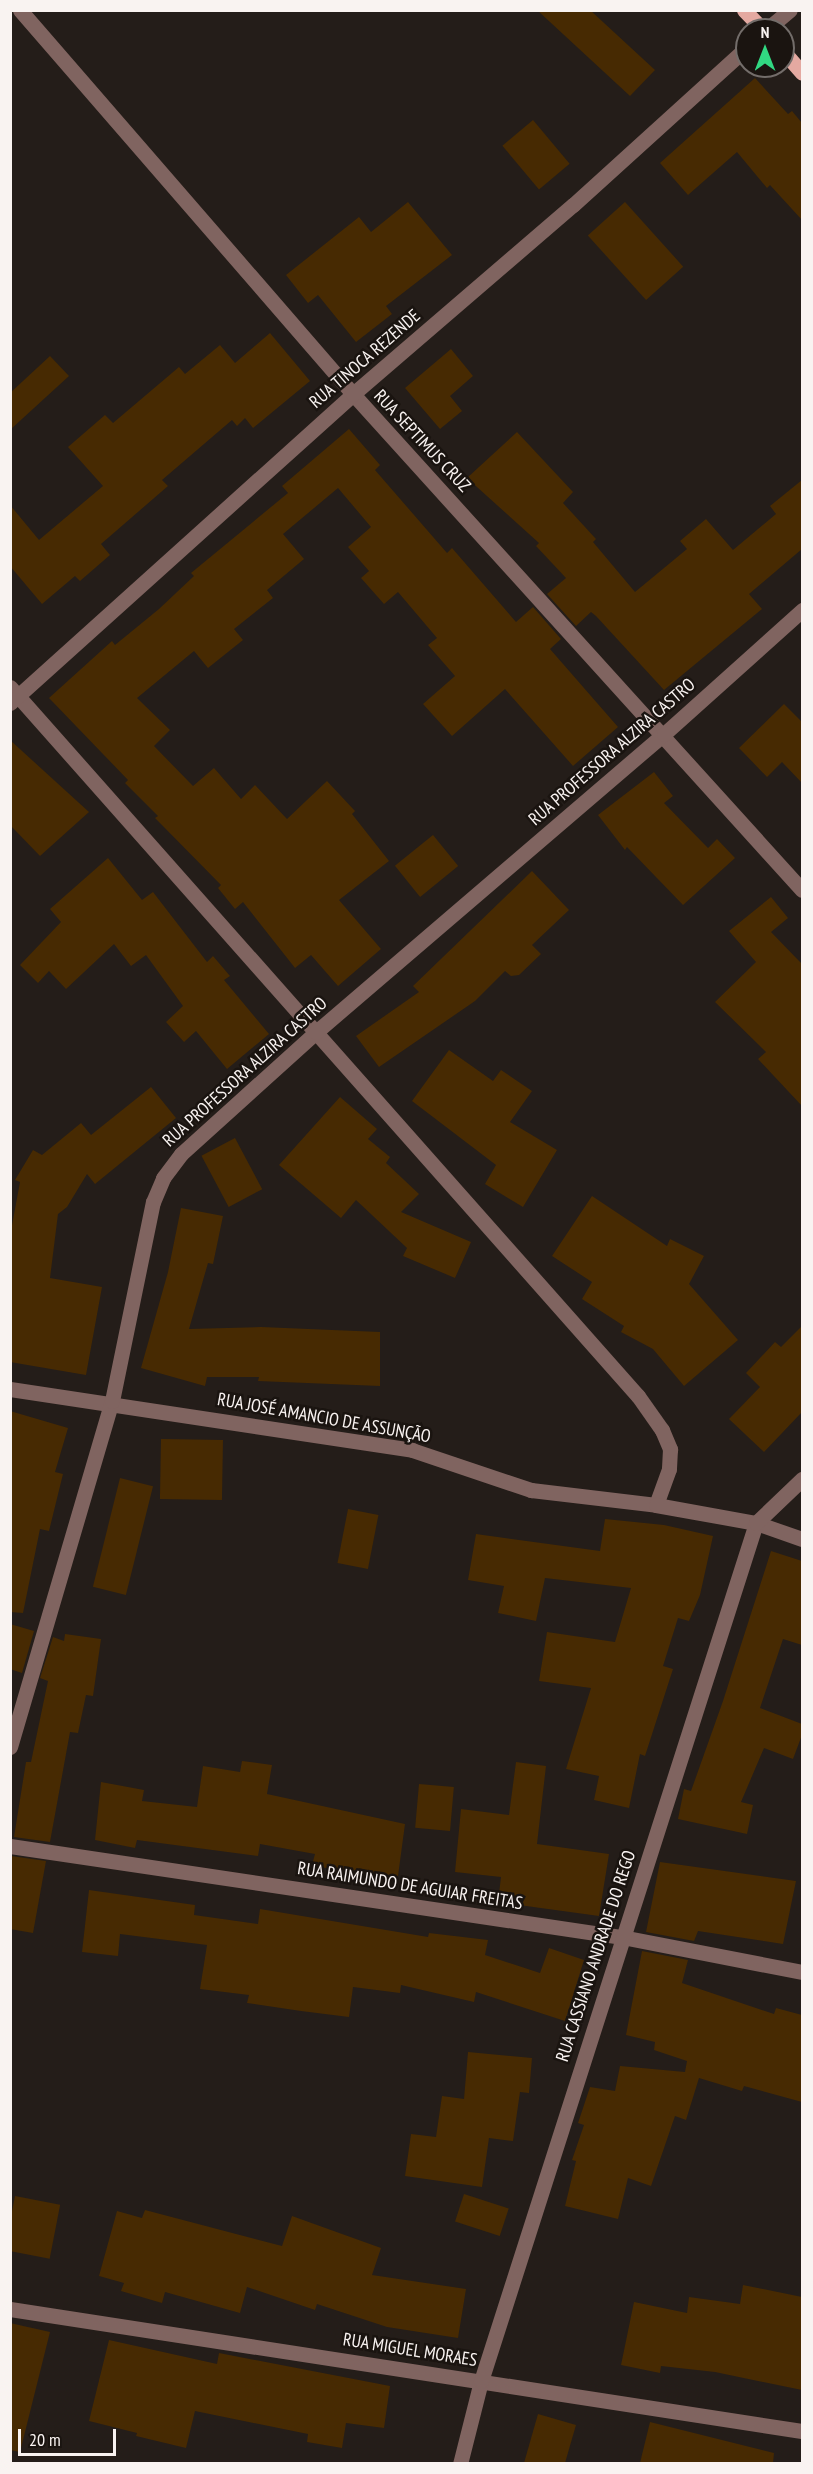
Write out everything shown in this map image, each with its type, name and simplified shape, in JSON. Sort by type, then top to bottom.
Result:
[{"type":"street","name":"RUA SEPTIMUS CRUZ","points":[[20,10],[352,394],[664,734],[802,890]]},
{"type":"street","name":"RUA TINOCA REZENDE","points":[[13,696],[352,394],[573,206],[735,58]]},
{"type":"street","name":"RUA PROFESSORA ALZIRA CASTRO","points":[[10,1747],[112,1401],[153,1202],[163,1178],[181,1154],[316,1032],[664,734],[802,610]]},
{"type":"street","points":[[13,696],[316,1032],[656,1421],[667,1438],[671,1456],[656,1505]]},
{"type":"street","name":"RUA JOSÉ AMANCIO DE ASSUNÇÃO","points":[[10,1389],[112,1401],[412,1450],[531,1490],[656,1505],[756,1523],[802,1539]]},
{"type":"street","name":"RUA CASSIANO ANDRADE DO REGO","points":[[460,2463],[481,2381],[756,1523],[802,1479]]},
{"type":"street","name":"RUA RAIMUNDO DE AGUIAR FREITAS","points":[[10,1846],[622,1937],[802,1972]]},
{"type":"street","name":"RUA MIGUEL MORAES","points":[[10,2309],[802,2431]]},
{"type":"building","points":[[537,10],[590,10],[655,70],[630,96]]},
{"type":"building","points":[[755,78],[788,114],[792,111],[802,123],[802,220],[770,185],[767,188],[737,152],[688,195],[660,163]]},
{"type":"building","points":[[533,120],[570,164],[539,189],[502,146]]},
{"type":"building","points":[[408,202],[452,255],[386,306],[392,314],[356,342],[318,295],[308,303],[286,275],[359,217],[371,232]]},
{"type":"building","points":[[625,202],[683,267],[646,300],[588,235]]},
{"type":"building","points":[[270,333],[310,381],[253,428],[245,418],[237,426],[232,420],[162,480],[168,486],[101,544],[110,555],[80,581],[75,576],[42,604],[10,566],[10,505],[39,540],[103,486],[68,447],[105,415],[113,423],[179,367],[185,374],[220,345],[235,363]]},
{"type":"building","points":[[451,349],[473,376],[450,396],[462,411],[440,429],[405,388]]},
{"type":"building","points":[[50,356],[69,376],[10,430],[10,393]]},
{"type":"building","points":[[349,429],[380,465],[375,470],[447,553],[452,548],[516,622],[533,607],[561,639],[550,649],[618,727],[573,766],[505,689],[452,736],[423,704],[455,676],[428,645],[437,638],[398,592],[384,604],[361,578],[369,571],[348,547],[371,527],[338,488],[283,534],[304,559],[267,590],[273,598],[234,629],[243,640],[208,668],[194,651],[137,698],[170,730],[154,746],[193,786],[214,768],[241,799],[255,785],[287,819],[327,781],[355,811],[352,814],[389,861],[339,900],[381,949],[338,986],[311,955],[295,968],[243,902],[235,909],[218,888],[221,885],[155,818],[158,816],[125,783],[128,780],[49,698],[112,641],[115,645],[159,609],[194,576],[191,573],[288,493],[282,486]]},
{"type":"building","points":[[517,432],[573,492],[563,503],[596,539],[593,542],[635,592],[687,549],[680,541],[706,519],[733,550],[776,514],[770,506],[802,480],[802,549],[749,594],[762,609],[664,690],[591,612],[576,626],[547,594],[566,578],[536,546],[539,543],[467,478]]},
{"type":"building","points":[[784,704],[802,722],[802,783],[782,762],[767,777],[739,748]]},
{"type":"building","points":[[10,740],[89,812],[40,856],[10,825]]},
{"type":"building","points":[[654,772],[673,796],[664,803],[708,848],[717,839],[735,858],[683,905],[627,847],[625,850],[598,815]]},
{"type":"building","points":[[433,835],[458,866],[420,897],[395,866]]},
{"type":"building","points":[[108,858],[142,900],[153,892],[207,962],[213,956],[230,976],[224,980],[269,1034],[227,1069],[196,1031],[184,1042],[166,1022],[183,1006],[146,955],[131,966],[114,944],[66,989],[49,971],[38,983],[20,965],[61,922],[50,909]]},
{"type":"building","points":[[532,871],[569,910],[532,945],[541,954],[519,975],[511,976],[505,971],[475,1001],[379,1067],[356,1036],[419,992],[413,986]]},
{"type":"building","points":[[771,897],[788,918],[771,932],[802,964],[802,1106],[758,1059],[766,1052],[715,1002],[756,962],[729,931]]},
{"type":"building","points":[[449,1050],[493,1081],[501,1070],[532,1091],[510,1122],[557,1150],[523,1207],[485,1184],[496,1165],[412,1101]]},
{"type":"building","points":[[151,1087],[176,1118],[95,1184],[87,1174],[67,1207],[58,1214],[50,1278],[102,1287],[86,1375],[10,1362],[10,1236],[20,1182],[15,1180],[33,1150],[42,1155],[81,1123],[91,1135]]},
{"type":"building","points":[[340,1097],[377,1129],[368,1139],[390,1157],[386,1163],[419,1194],[401,1212],[471,1242],[455,1278],[403,1256],[407,1248],[356,1200],[341,1218],[279,1165]]},
{"type":"building","points":[[235,1138],[262,1189],[229,1207],[201,1156]]},
{"type":"building","points":[[592,1196],[667,1246],[670,1239],[704,1256],[689,1284],[738,1340],[684,1386],[653,1349],[621,1332],[624,1326],[582,1299],[592,1282],[552,1256]]},
{"type":"building","points":[[181,1208],[223,1216],[213,1264],[208,1263],[189,1329],[261,1327],[380,1332],[380,1386],[258,1381],[259,1377],[207,1377],[205,1386],[141,1368],[168,1272]]},
{"type":"building","points":[[802,1326],[802,1412],[764,1452],[729,1419],[760,1387],[746,1373],[775,1342],[781,1347]]},
{"type":"building","points":[[10,1411],[68,1428],[55,1472],[63,1474],[49,1531],[40,1529],[23,1613],[10,1612]]},
{"type":"building","points":[[161,1439],[223,1440],[222,1500],[160,1499]]},
{"type":"building","points":[[120,1478],[153,1486],[126,1595],[93,1587]]},
{"type":"building","points":[[348,1509],[378,1515],[368,1569],[338,1563]]},
{"type":"building","points":[[605,1519],[664,1525],[713,1536],[700,1595],[689,1621],[678,1618],[663,1666],[673,1669],[645,1756],[640,1754],[629,1808],[594,1800],[599,1776],[566,1769],[591,1688],[539,1681],[547,1632],[615,1642],[631,1588],[545,1578],[536,1621],[498,1613],[504,1586],[468,1580],[476,1534],[600,1551]]},
{"type":"building","points":[[771,1551],[802,1561],[802,1645],[783,1639],[760,1708],[802,1724],[802,1735],[793,1759],[764,1748],[741,1802],[753,1805],[747,1834],[678,1819],[684,1789],[691,1791],[723,1701]]},
{"type":"building","points":[[10,1624],[34,1631],[22,1673],[10,1669]]},
{"type":"building","points":[[65,1634],[101,1639],[93,1696],[86,1695],[78,1733],[70,1732],[50,1842],[14,1837],[26,1762],[31,1762],[48,1681],[40,1678],[53,1637],[64,1641]]},
{"type":"building","points":[[242,1761],[272,1765],[267,1794],[405,1824],[398,1876],[354,1870],[354,1874],[312,1865],[315,1854],[260,1844],[258,1856],[137,1840],[135,1848],[95,1840],[101,1782],[144,1790],[142,1801],[197,1807],[203,1766],[240,1772]]},
{"type":"building","points":[[516,1762],[546,1766],[537,1844],[609,1854],[599,1916],[498,1902],[501,1877],[455,1872],[461,1809],[509,1815]]},
{"type":"building","points":[[419,1784],[454,1787],[450,1831],[415,1828]]},
{"type":"building","points":[[11,1856],[46,1861],[33,1933],[10,1929]]},
{"type":"building","points":[[660,1862],[796,1881],[783,1944],[698,1931],[694,1941],[646,1932]]},
{"type":"building","points":[[89,1890],[195,1905],[194,1915],[258,1924],[260,1909],[428,1937],[429,1933],[488,1940],[485,1955],[540,1973],[549,1948],[584,1960],[565,2021],[476,1992],[474,2002],[401,1985],[400,1993],[353,1987],[349,2017],[301,2011],[247,2003],[249,1995],[200,1989],[207,1945],[120,1934],[118,1956],[82,1952]]},
{"type":"building","points":[[642,1951],[688,1960],[682,1983],[774,2014],[776,2008],[802,2015],[802,2102],[744,2086],[742,2091],[699,2078],[686,2120],[675,2116],[651,2186],[628,2178],[618,2219],[565,2206],[576,2161],[572,2160],[584,2125],[578,2123],[590,2087],[615,2091],[620,2066],[685,2072],[687,2061],[654,2050],[655,2042],[626,2035]]},
{"type":"building","points":[[468,2052],[532,2058],[529,2093],[520,2092],[513,2141],[489,2138],[482,2187],[405,2176],[411,2134],[436,2137],[442,2096],[464,2099]]},
{"type":"building","points":[[464,2194],[509,2209],[500,2236],[455,2222]]},
{"type":"building","points":[[15,2196],[60,2205],[50,2259],[10,2251],[10,2222]]},
{"type":"building","points":[[145,2210],[282,2246],[292,2216],[381,2248],[372,2275],[466,2289],[458,2338],[387,2327],[317,2304],[315,2310],[247,2287],[240,2313],[165,2292],[162,2303],[121,2291],[124,2283],[99,2276],[117,2211],[142,2218]]},
{"type":"building","points":[[743,2285],[802,2297],[802,2390],[715,2372],[661,2366],[660,2373],[621,2365],[634,2302],[687,2313],[689,2297],[740,2304]]},
{"type":"building","points":[[10,2323],[50,2332],[20,2452],[10,2450]]},
{"type":"building","points":[[109,2340],[217,2364],[219,2353],[390,2386],[384,2428],[346,2423],[342,2448],[307,2442],[308,2434],[195,2411],[186,2448],[136,2436],[137,2433],[89,2421]]},
{"type":"building","points":[[538,2414],[576,2425],[565,2463],[524,2463]]},
{"type":"building","points":[[650,2422],[774,2453],[773,2463],[640,2463]]}]
